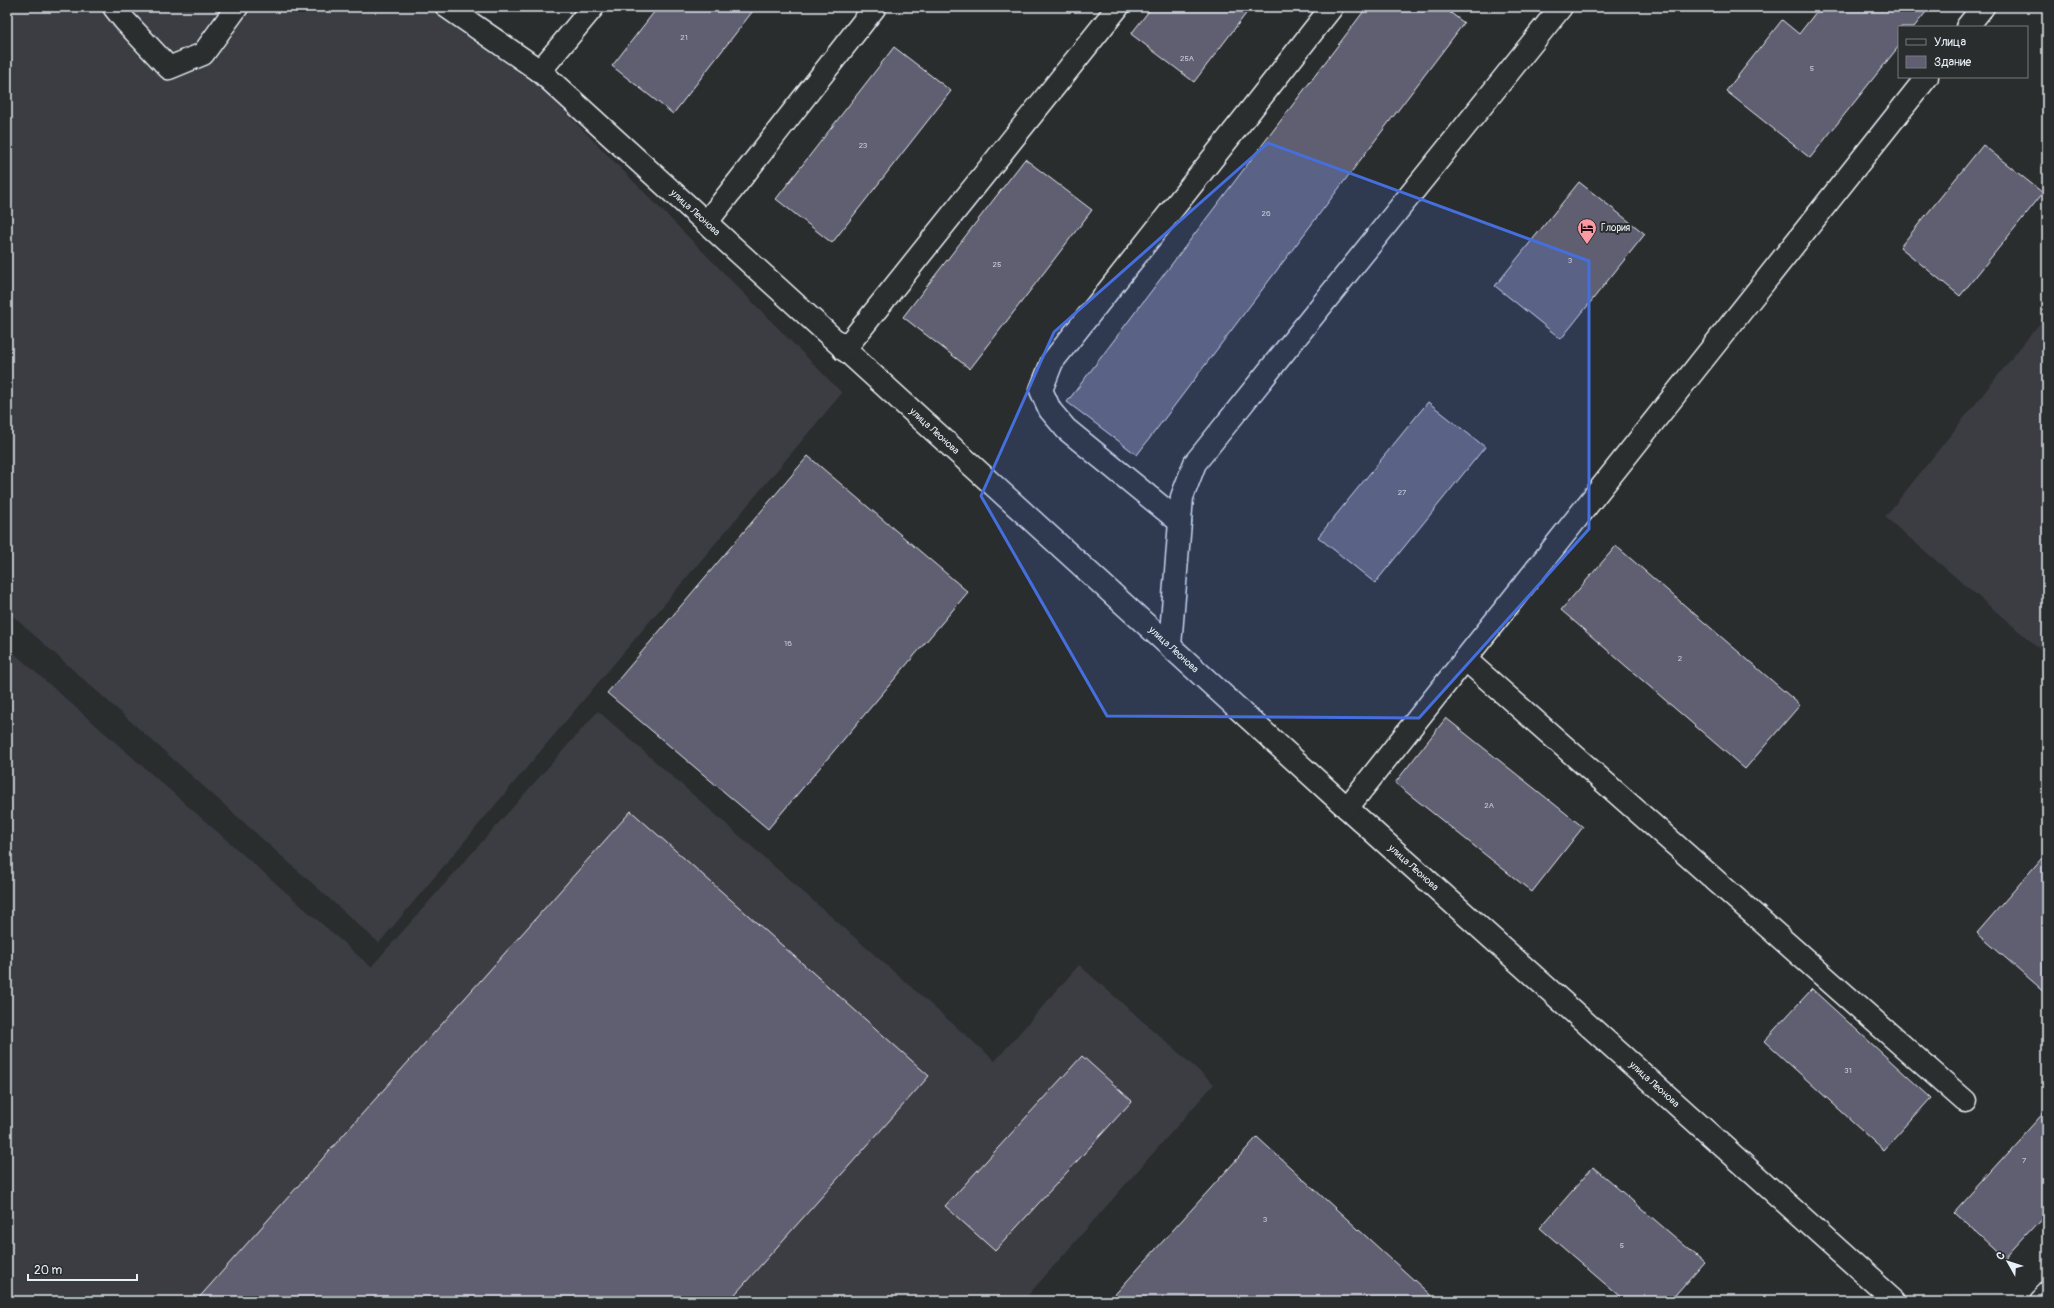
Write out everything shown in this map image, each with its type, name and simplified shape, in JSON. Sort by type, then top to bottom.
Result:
[{"type":"street","points":[[114,7],[168,68],[203,54],[238,7]]},
{"type":"street","name":"улица Леонова","points":[[447,7],[540,72],[1348,808],[1895,1301]]},
{"type":"street","points":[[540,72],[593,7]]},
{"type":"street","points":[[706,223],[875,7]]},
{"type":"street","points":[[844,350],[1118,7]]},
{"type":"street","points":[[1180,522],[1066,430],[1050,410],[1041,390],[1052,362],[1332,7]]},
{"type":"street","points":[[1170,646],[1182,498],[1195,463],[1561,7]]},
{"type":"street","points":[[1968,26],[1982,7]]},
{"type":"street","points":[[1348,808],[1926,78]]},
{"type":"street","points":[[1465,659],[1965,1101]]},
{"type":"street","points":[[2040,1301],[2047,1294]]},
{"type":"highlighted area","points":[[1268,143],[1589,261],[1589,529],[1419,718],[1107,716],[981,496],[1054,332]]},
{"type":"shaded area","points":[[7,7],[462,7],[842,393],[379,943],[7,611]]},
{"type":"shaded area","points":[[2047,314],[2047,655],[1885,517]]},
{"type":"shaded area","points":[[7,647],[371,967],[598,711],[995,1061],[1079,965],[1214,1084],[1023,1301],[7,1301]]},
{"type":"building","points":[[658,7],[756,7],[673,114],[612,66]]},
{"type":"building","points":[[1152,7],[1251,7],[1194,82],[1131,34]]},
{"type":"building","points":[[1367,7],[1443,7],[1464,23],[1137,455],[1067,402]]},
{"type":"building","points":[[1820,7],[1930,7],[1915,26],[1898,26],[1898,47],[1810,158],[1726,91],[1782,20],[1799,34]]},
{"type":"building","points":[[894,47],[951,91],[832,243],[776,199]]},
{"type":"building","points":[[1983,145],[2043,193],[1960,296],[1900,247]]},
{"type":"building","points":[[1025,159],[1092,210],[970,369],[903,317]]},
{"type":"building","points":[[1579,182],[1645,234],[1561,339],[1495,286]]},
{"type":"building","points":[[1428,402],[1485,447],[1375,583],[1318,537]]},
{"type":"building","points":[[808,456],[968,592],[768,829],[607,693]]},
{"type":"building","points":[[1616,546],[1800,705],[1745,769],[1561,610]]},
{"type":"building","points":[[1446,718],[1583,827],[1532,892],[1395,783]]},
{"type":"building","points":[[631,811],[929,1076],[729,1301],[196,1301]]},
{"type":"building","points":[[2042,858],[2047,863],[2047,994],[1977,933]]},
{"type":"building","points":[[1812,989],[1931,1098],[1884,1150],[1764,1041]]},
{"type":"building","points":[[1082,1056],[1132,1101],[995,1251],[945,1206]]},
{"type":"building","points":[[2047,1109],[2047,1213],[2005,1259],[1954,1212]]},
{"type":"building","points":[[1257,1137],[1437,1301],[1109,1301]]},
{"type":"building","points":[[1593,1167],[1704,1262],[1670,1301],[1625,1301],[1540,1228]]},
{"type":"place","name":"Глория","points":[[1587,245]]}]
